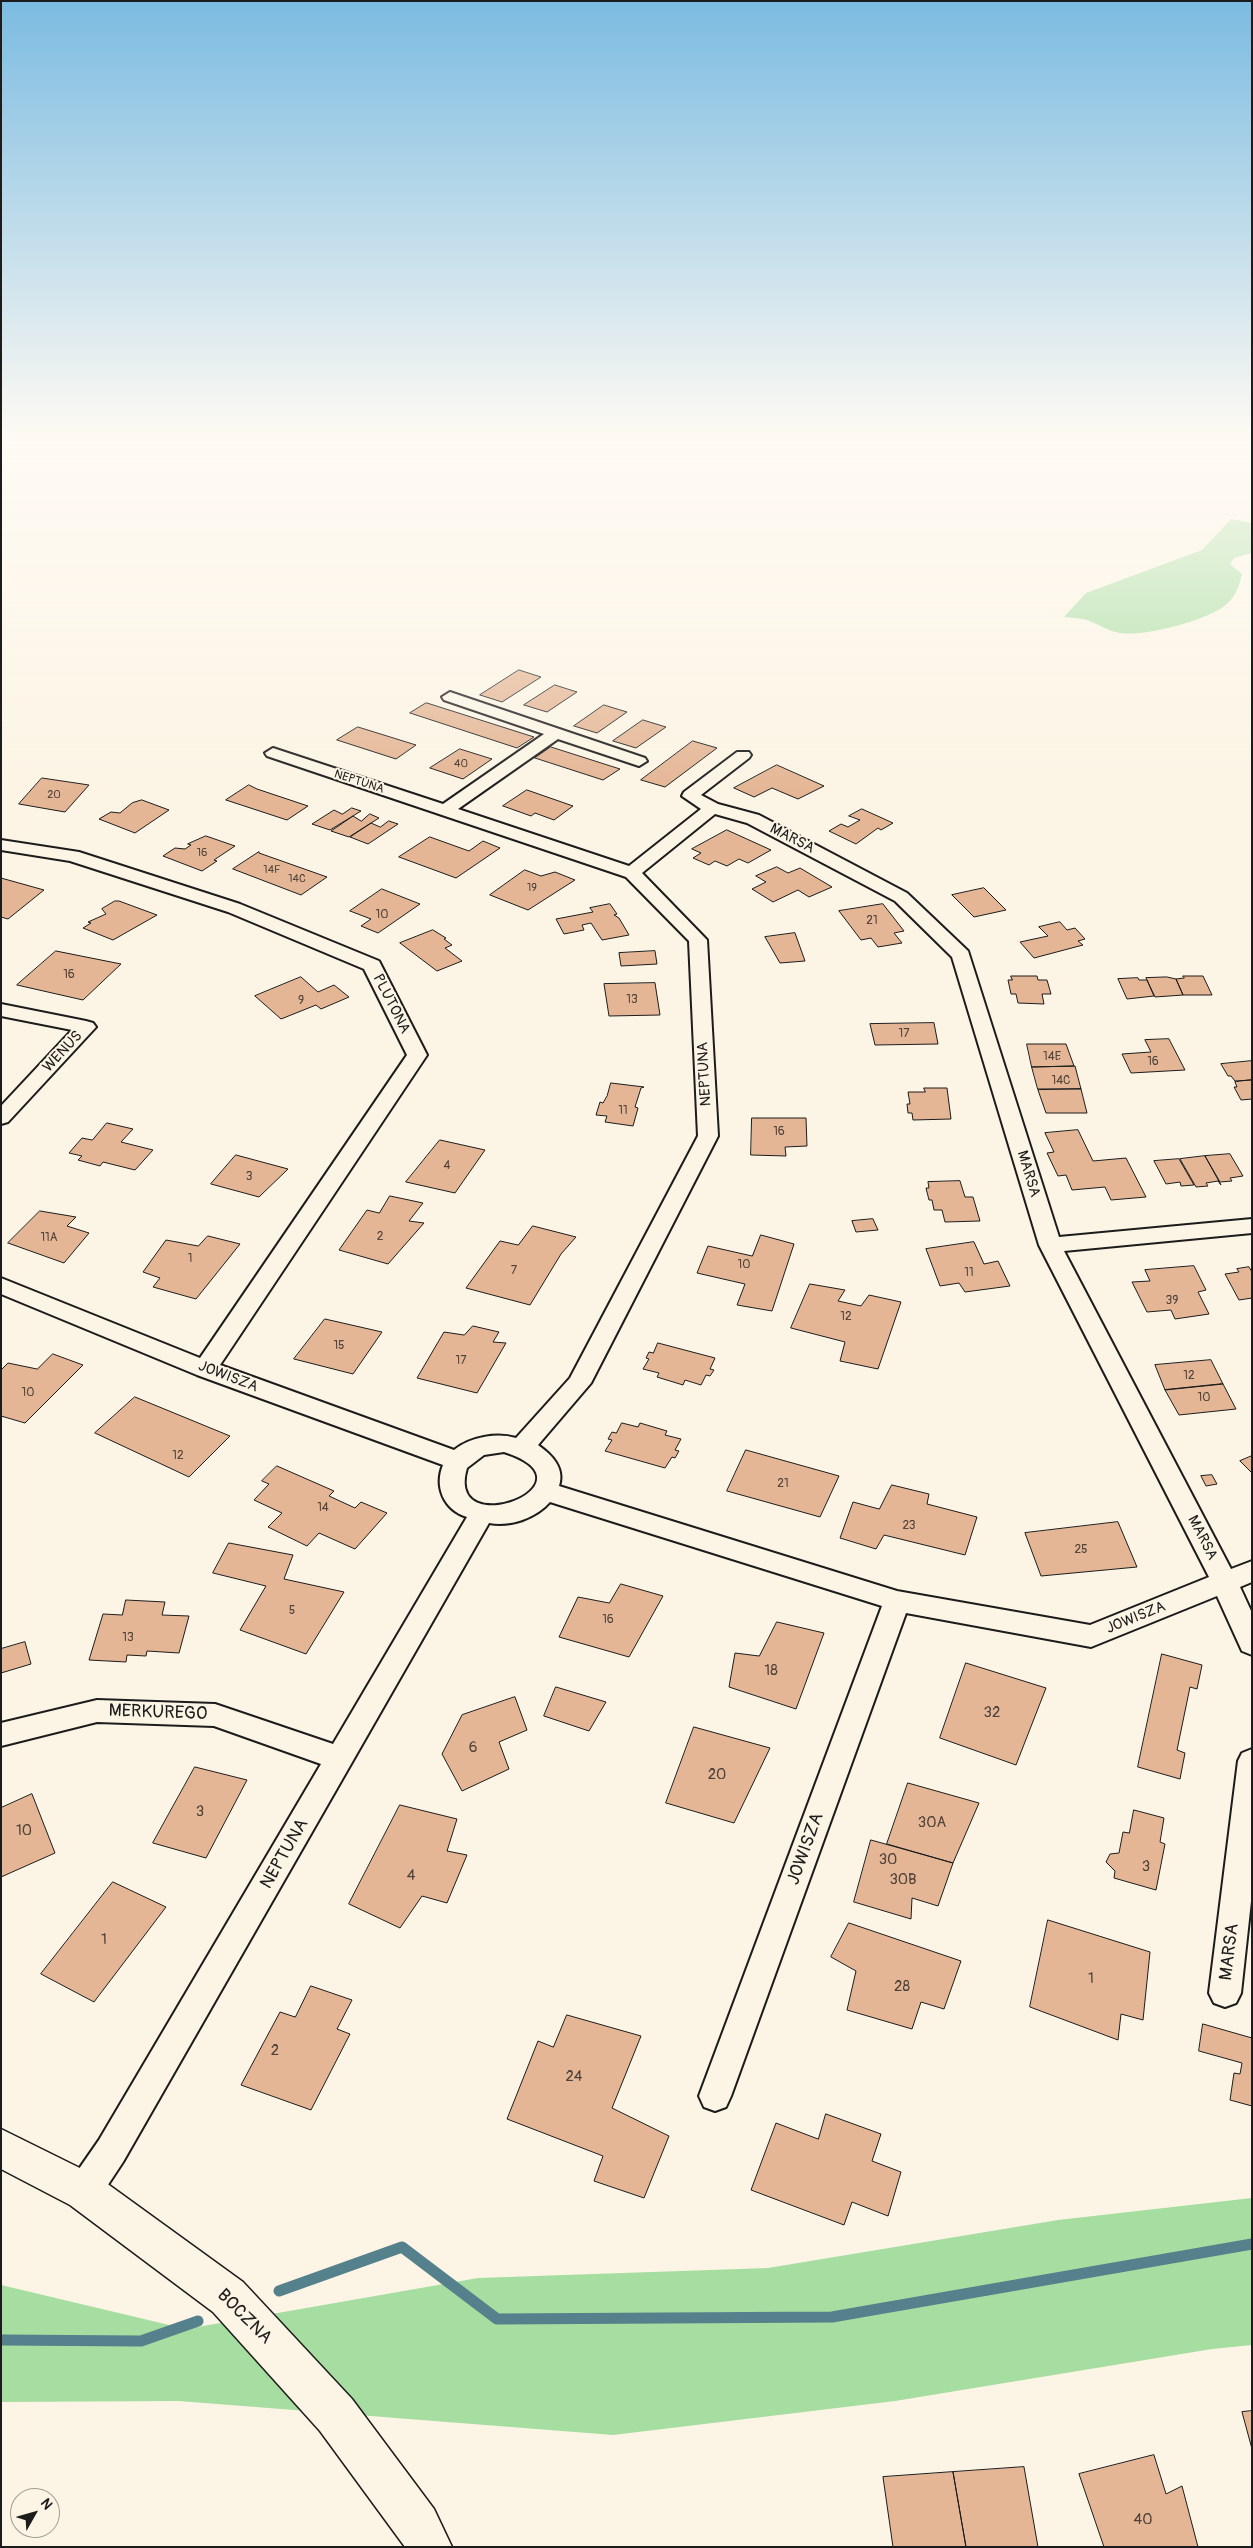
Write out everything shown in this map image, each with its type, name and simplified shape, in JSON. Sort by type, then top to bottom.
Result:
[{"type":"street","points":[[450,697],[639,761]]},
{"type":"street","points":[[444,811],[556,733]]},
{"type":"street","name":"NEPTUNA","points":[[273,753],[632,873],[698,940],[708,1136],[579,1383],[523,1446]]},
{"type":"street","name":"MARSA","points":[[743,755],[690,796],[712,808],[753,819],[901,897],[961,955],[1050,1245],[1225,1583],[1252,1644]]},
{"type":"street","points":[[632,873],[712,808]]},
{"type":"street","name":"PLUTONA","points":[[1,845],[73,856],[234,908],[372,965],[417,1055],[205,1369]]},
{"type":"street","name":"WENUS","points":[[1,1010],[86,1028],[1,1118]]},
{"type":"street","points":[[1050,1245],[1252,1226]]},
{"type":"street","name":"JOWISZA","points":[[1,1285],[205,1369],[458,1461]]},
{"type":"street","points":[[505,1443],[523,1446],[542,1457],[550,1474],[547,1492],[536,1504],[520,1512],[501,1516],[482,1514],[463,1506],[452,1492],[450,1476],[458,1461],[470,1451],[487,1444],[505,1443]]},
{"type":"street","name":"JOWISZA","points":[[547,1492],[897,1601],[1091,1636],[1252,1571]]},
{"type":"street","name":"NEPTUNA","points":[[84,2191],[111,2151],[482,1514]]},
{"type":"street","name":"JOWISZA","points":[[715,2096],[897,1601]]},
{"type":"street","name":"MERKUREGO","points":[[1,1734],[97,1711],[215,1714],[341,1759]]},
{"type":"street","name":"MARSA","points":[[1225,1992],[1252,1762]]},
{"type":"street","name":"BOCZNA","points":[[1,2148],[84,2191],[228,2297],[336,2414],[418,2525],[429,2547]]},
{"type":"green space","points":[[1189,555],[1245,555],[1234,558],[1230,564],[1242,574],[1239,586],[1229,602],[1208,615],[1161,630],[1131,634],[1120,633],[1084,619],[1064,617],[1086,593]]},
{"type":"green space","points":[[1252,2198],[1252,2345],[1212,2349],[895,2401],[613,2435],[179,2401],[1,2402],[1,2285],[186,2329],[478,2278],[768,2268],[1058,2220]]},
{"type":"building","points":[[519,670],[541,677],[502,702],[480,695]]},
{"type":"building","points":[[555,685],[577,692],[547,712],[524,705]]},
{"type":"building","points":[[426,703],[534,737],[517,748],[410,713]]},
{"type":"building","points":[[604,705],[627,712],[597,733],[574,726]]},
{"type":"building","points":[[643,720],[666,727],[636,748],[613,741]]},
{"type":"building","points":[[358,727],[416,745],[396,759],[337,740]]},
{"type":"building","points":[[693,741],[717,748],[665,787],[641,780]]},
{"type":"building","points":[[551,747],[620,769],[603,780],[535,758]]},
{"type":"building","points":[[460,749],[492,759],[463,779],[430,768]]},
{"type":"building","points":[[777,765],[824,786],[798,799],[772,788],[754,797],[734,788]]},
{"type":"building","points":[[42,778],[89,785],[65,812],[19,804]]},
{"type":"building","points":[[249,785],[308,806],[287,820],[226,800]]},
{"type":"building","points":[[527,790],[573,806],[554,820],[535,813],[531,816],[503,806]]},
{"type":"building","points":[[142,800],[169,810],[135,833],[99,819],[111,812],[120,813],[132,803]]},
{"type":"building","points":[[352,808],[361,811],[330,830],[312,824],[334,810],[342,814]]},
{"type":"building","points":[[862,809],[893,823],[881,830],[878,828],[856,844],[829,831],[841,824],[848,827],[860,820],[849,816]]},
{"type":"building","points":[[370,814],[379,818],[349,837],[331,831],[353,816],[361,821]]},
{"type":"building","points":[[389,821],[398,824],[368,844],[350,837],[371,823],[380,827]]},
{"type":"building","points":[[727,830],[771,850],[748,863],[739,859],[727,866],[715,861],[709,865],[693,858],[701,853],[692,849]]},
{"type":"building","points":[[206,836],[235,846],[214,860],[217,861],[202,871],[163,856],[175,848],[185,849],[191,845],[188,844]]},
{"type":"building","points":[[430,837],[469,851],[483,841],[500,848],[456,878],[399,857]]},
{"type":"building","points":[[259,852],[327,877],[301,895],[233,869]]},
{"type":"building","points":[[777,867],[788,873],[800,868],[832,887],[809,897],[798,890],[773,902],[752,889],[766,882],[756,876]]},
{"type":"building","points":[[525,870],[541,876],[555,872],[575,880],[528,910],[490,895]]},
{"type":"building","points":[[1,878],[44,890],[8,919],[1,917]]},
{"type":"building","points":[[984,888],[1006,910],[974,917],[952,895]]},
{"type":"building","points":[[382,889],[420,904],[378,933],[361,926],[371,919],[350,911]]},
{"type":"building","points":[[115,901],[157,915],[113,940],[83,928],[91,923],[88,922],[106,914],[102,909]]},
{"type":"building","points":[[610,904],[617,914],[614,915],[619,918],[629,935],[602,940],[591,923],[582,925],[584,930],[564,934],[556,919],[593,912],[590,908]]},
{"type":"building","points":[[883,904],[904,931],[894,933],[902,943],[878,947],[871,938],[861,940],[839,911]]},
{"type":"building","points":[[1060,922],[1067,930],[1075,928],[1085,939],[1078,941],[1083,945],[1034,958],[1020,942],[1048,936],[1039,927]]},
{"type":"building","points":[[433,930],[446,938],[444,939],[452,945],[445,948],[462,961],[437,971],[400,943]]},
{"type":"building","points":[[795,933],[805,961],[780,963],[765,937]]},
{"type":"building","points":[[56,951],[121,964],[83,1000],[17,985]]},
{"type":"building","points":[[655,951],[657,964],[621,966],[619,953]]},
{"type":"building","points":[[1011,976],[1037,976],[1038,980],[1047,980],[1051,994],[1042,994],[1044,1004],[1018,1003],[1016,994],[1011,994],[1008,980],[1012,980]]},
{"type":"building","points":[[1183,976],[1203,976],[1212,995],[1183,995],[1176,979],[1184,978]]},
{"type":"building","points":[[301,977],[318,992],[334,985],[349,997],[321,1009],[316,1005],[281,1019],[255,996]]},
{"type":"building","points":[[1167,977],[1176,979],[1183,995],[1155,997],[1146,978]]},
{"type":"building","points":[[1138,978],[1139,980],[1147,980],[1154,996],[1127,999],[1118,979]]},
{"type":"building","points":[[655,983],[660,1015],[609,1016],[604,984]]},
{"type":"building","points":[[934,1023],[938,1044],[875,1045],[870,1024]]},
{"type":"building","points":[[1169,1039],[1185,1070],[1131,1073],[1122,1054],[1151,1052],[1145,1040]]},
{"type":"building","points":[[1027,1044],[1066,1044],[1074,1066],[1032,1067]]},
{"type":"building","points":[[1252,1061],[1252,1080],[1235,1081],[1231,1076],[1228,1076],[1221,1064]]},
{"type":"building","points":[[1075,1066],[1081,1089],[1038,1089],[1032,1067]]},
{"type":"building","points":[[1252,1080],[1252,1099],[1241,1100],[1234,1087],[1237,1087],[1235,1082]]},
{"type":"building","points":[[611,1083],[644,1087],[641,1088],[635,1107],[638,1108],[633,1126],[605,1122],[607,1116],[596,1115],[600,1102],[603,1103],[607,1096]]},
{"type":"building","points":[[924,1088],[947,1088],[951,1119],[913,1120],[912,1113],[908,1113],[907,1104],[910,1104],[908,1092],[925,1092]]},
{"type":"building","points":[[1081,1089],[1087,1113],[1046,1113],[1038,1090]]},
{"type":"building","points":[[752,1118],[806,1118],[807,1146],[785,1147],[786,1156],[751,1155]]},
{"type":"building","points":[[107,1123],[133,1129],[121,1142],[153,1150],[135,1170],[103,1162],[100,1166],[78,1160],[82,1156],[69,1153],[82,1138],[92,1140]]},
{"type":"building","points":[[1078,1130],[1093,1161],[1126,1158],[1146,1197],[1111,1200],[1105,1187],[1072,1190],[1066,1175],[1058,1176],[1047,1153],[1054,1152],[1045,1133]]},
{"type":"building","points":[[440,1140],[485,1150],[455,1193],[406,1182]]},
{"type":"building","points":[[1230,1154],[1243,1176],[1230,1178],[1232,1181],[1220,1182],[1205,1156]]},
{"type":"building","points":[[236,1155],[288,1169],[259,1197],[211,1184]]},
{"type":"building","points":[[1205,1156],[1221,1185],[1218,1181],[1206,1183],[1208,1186],[1196,1187],[1180,1159]]},
{"type":"building","points":[[1179,1159],[1194,1185],[1181,1186],[1180,1182],[1166,1184],[1154,1161]]},
{"type":"building","points":[[960,1181],[965,1197],[973,1197],[980,1221],[945,1222],[942,1210],[934,1210],[932,1200],[929,1200],[926,1188],[929,1188],[928,1182]]},
{"type":"building","points":[[390,1196],[423,1203],[409,1221],[424,1223],[388,1264],[339,1250],[367,1210],[379,1213]]},
{"type":"building","points":[[40,1211],[76,1217],[67,1226],[89,1233],[64,1263],[8,1243]]},
{"type":"building","points":[[873,1219],[878,1230],[856,1232],[852,1221]]},
{"type":"building","points":[[533,1226],[576,1237],[561,1254],[530,1305],[466,1288],[500,1241],[518,1245]]},
{"type":"building","points":[[761,1235],[794,1244],[772,1311],[737,1305],[745,1284],[697,1273],[708,1246],[752,1256]]},
{"type":"building","points":[[208,1236],[240,1244],[196,1299],[153,1287],[160,1278],[143,1272],[166,1240],[198,1246]]},
{"type":"building","points":[[974,1242],[984,1264],[998,1261],[1010,1286],[965,1292],[959,1283],[940,1286],[926,1249]]},
{"type":"building","points":[[1194,1266],[1206,1290],[1198,1292],[1209,1314],[1175,1319],[1171,1310],[1147,1312],[1132,1282],[1150,1281],[1145,1270]]},
{"type":"building","points":[[1249,1267],[1252,1272],[1252,1298],[1239,1300],[1225,1274],[1239,1272],[1237,1269]]},
{"type":"building","points":[[810,1284],[845,1290],[838,1301],[861,1306],[869,1295],[901,1302],[878,1369],[840,1361],[845,1342],[791,1328]]},
{"type":"building","points":[[325,1319],[382,1332],[353,1374],[294,1359]]},
{"type":"building","points":[[473,1326],[499,1332],[493,1342],[506,1343],[477,1393],[417,1378],[444,1332],[464,1335]]},
{"type":"building","points":[[658,1343],[715,1358],[710,1369],[714,1370],[710,1376],[706,1375],[701,1385],[685,1380],[683,1385],[657,1377],[659,1373],[643,1369],[649,1359],[646,1358],[649,1352],[653,1353]]},
{"type":"building","points":[[53,1354],[83,1365],[25,1423],[1,1416],[1,1370],[8,1363],[37,1369]]},
{"type":"building","points":[[1211,1360],[1223,1384],[1165,1390],[1155,1365]]},
{"type":"building","points":[[1223,1384],[1236,1409],[1179,1415],[1165,1390]]},
{"type":"building","points":[[135,1397],[230,1436],[189,1477],[95,1433]]},
{"type":"building","points":[[622,1423],[638,1427],[640,1423],[667,1431],[665,1435],[681,1439],[675,1450],[679,1451],[675,1458],[672,1457],[665,1468],[605,1451],[612,1440],[608,1439],[612,1432],[616,1433]]},
{"type":"building","points":[[746,1450],[839,1476],[820,1517],[727,1491]]},
{"type":"building","points":[[1252,1456],[1252,1473],[1240,1461]]},
{"type":"building","points":[[277,1466],[334,1491],[329,1496],[355,1508],[361,1502],[387,1513],[355,1549],[319,1533],[307,1546],[268,1527],[282,1513],[254,1500],[269,1484],[262,1481]]},
{"type":"building","points":[[1212,1475],[1217,1484],[1206,1486],[1201,1476]]},
{"type":"building","points":[[892,1485],[929,1494],[927,1504],[977,1517],[965,1555],[884,1535],[876,1549],[840,1538],[853,1502],[879,1509]]},
{"type":"building","points":[[1118,1522],[1137,1567],[1041,1576],[1025,1533]]},
{"type":"building","points":[[229,1543],[293,1555],[284,1579],[344,1592],[306,1654],[240,1630],[266,1586],[213,1573]]},
{"type":"building","points":[[621,1584],[663,1596],[629,1657],[559,1637],[578,1597],[609,1603]]},
{"type":"building","points":[[126,1600],[165,1602],[162,1615],[189,1616],[179,1653],[147,1651],[146,1656],[127,1655],[126,1662],[89,1660],[103,1614],[122,1615]]},
{"type":"building","points":[[777,1622],[824,1633],[796,1709],[729,1687],[735,1653],[759,1656]]},
{"type":"building","points":[[25,1642],[31,1664],[1,1673],[1,1649]]},
{"type":"building","points":[[1162,1654],[1202,1665],[1197,1689],[1190,1687],[1177,1750],[1185,1753],[1180,1779],[1138,1767]]},
{"type":"building","points":[[966,1663],[1046,1688],[1016,1765],[940,1738]]},
{"type":"building","points":[[556,1687],[606,1702],[589,1731],[544,1716]]},
{"type":"building","points":[[515,1697],[527,1730],[499,1742],[509,1769],[462,1791],[442,1754],[462,1715]]},
{"type":"building","points":[[694,1727],[770,1748],[734,1823],[666,1803]]},
{"type":"building","points":[[195,1767],[247,1780],[206,1858],[153,1843]]},
{"type":"building","points":[[908,1783],[979,1803],[953,1863],[887,1844]]},
{"type":"building","points":[[32,1794],[55,1853],[1,1877],[1,1808]]},
{"type":"building","points":[[400,1805],[457,1819],[447,1851],[467,1855],[447,1903],[422,1896],[400,1928],[349,1904]]},
{"type":"building","points":[[1134,1810],[1164,1818],[1160,1842],[1165,1844],[1156,1890],[1114,1878],[1115,1871],[1106,1862],[1110,1854],[1119,1853],[1123,1832],[1129,1833]]},
{"type":"building","points":[[871,1840],[953,1863],[938,1906],[912,1898],[911,1919],[854,1902]]},
{"type":"building","points":[[113,1882],[166,1907],[94,2002],[41,1974]]},
{"type":"building","points":[[1048,1920],[1150,1952],[1143,2020],[1121,2014],[1118,2040],[1030,2007]]},
{"type":"building","points":[[849,1923],[961,1961],[944,2009],[921,2002],[912,2029],[847,2010],[856,1971],[831,1957]]},
{"type":"building","points":[[311,1986],[352,2000],[337,2029],[350,2034],[311,2110],[241,2085],[280,2012],[295,2017]]},
{"type":"building","points":[[567,2015],[641,2036],[612,2108],[669,2136],[644,2198],[594,2181],[603,2156],[507,2119],[538,2041],[553,2047]]},
{"type":"building","points":[[1203,2024],[1252,2038],[1252,2106],[1230,2100],[1234,2073],[1240,2074],[1242,2063],[1199,2051]]},
{"type":"building","points":[[826,2114],[881,2134],[872,2161],[901,2172],[888,2216],[852,2202],[844,2225],[751,2190],[776,2123],[818,2139]]},
{"type":"building","points":[[1252,2411],[1252,2449],[1242,2412]]},
{"type":"building","points":[[1154,2455],[1166,2494],[1182,2486],[1198,2547],[1104,2547],[1079,2474]]},
{"type":"building","points":[[1024,2467],[1038,2547],[966,2547],[953,2472]]},
{"type":"building","points":[[953,2472],[966,2547],[893,2547],[883,2477]]},
{"type":"waterway","points":[[279,2291],[402,2247],[497,2319],[832,2317],[1252,2244]]},
{"type":"waterway","points":[[1,2340],[141,2341],[198,2321]]}]
